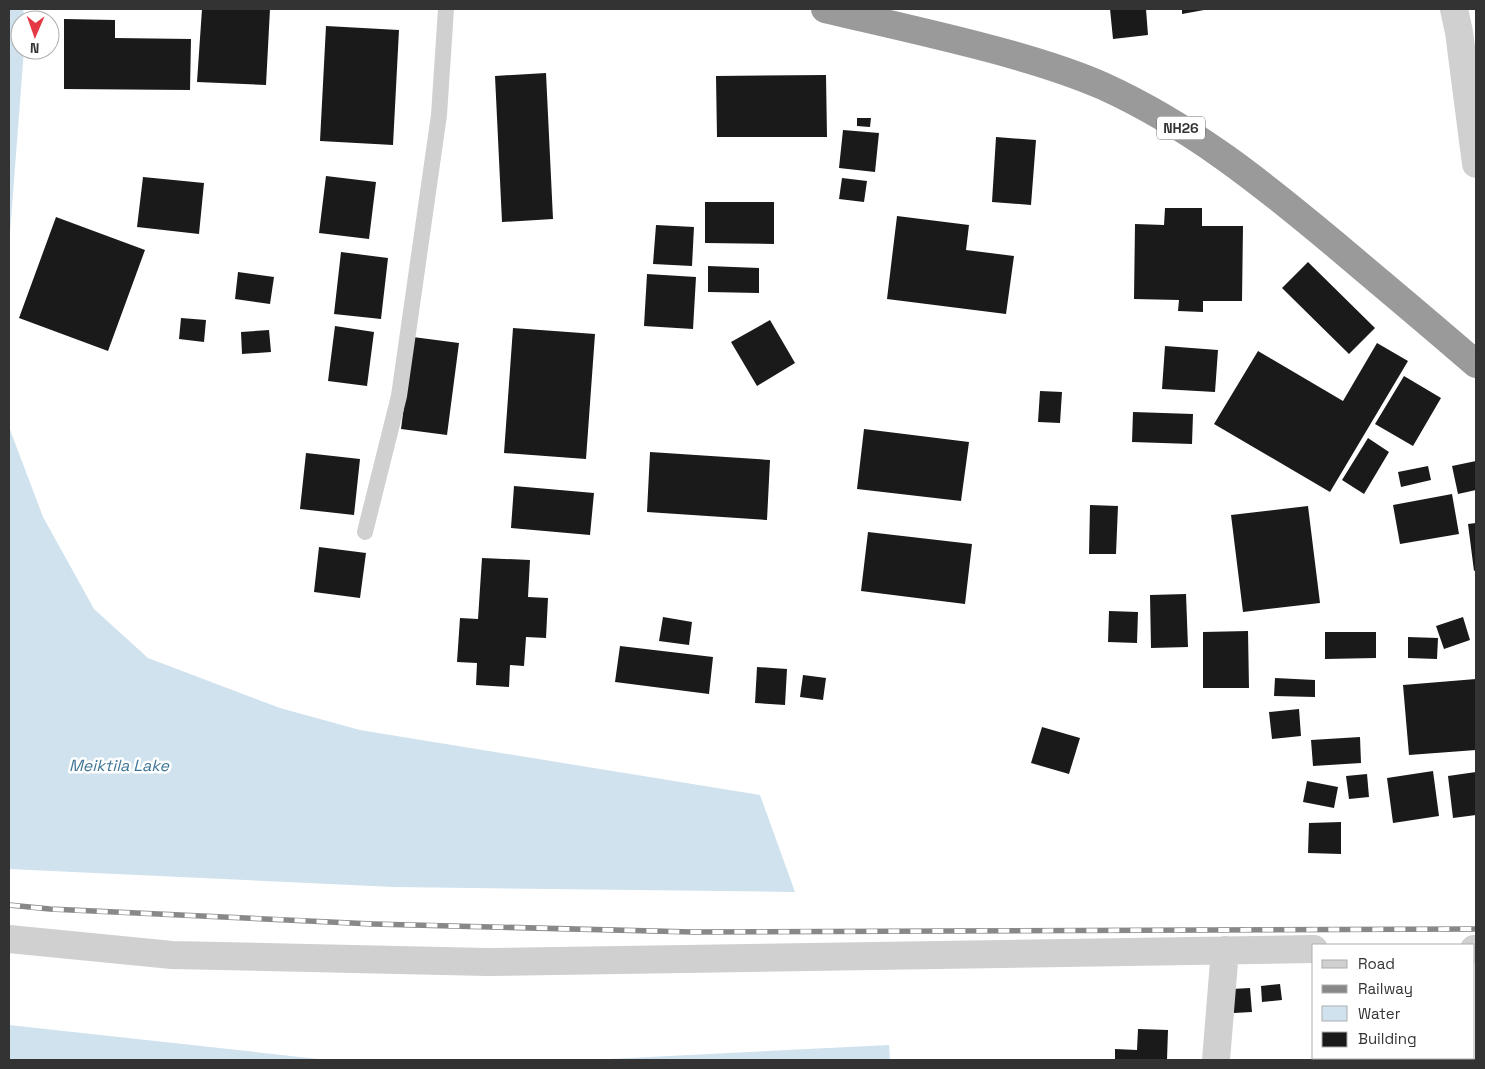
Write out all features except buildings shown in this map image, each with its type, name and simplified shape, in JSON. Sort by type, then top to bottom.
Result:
[{"type":"highway","name":"NH26","points":[[825,9],[934,34],[1046,65],[1102,86],[1152,110],[1204,142],[1273,192],[1476,364]]},
{"type":"street","points":[[1454,9],[1459,32],[1476,164]]},
{"type":"street","points":[[9,939],[172,955],[487,962],[1312,949]]},
{"type":"street","points":[[1216,1060],[1225,950]]},
{"type":"lane","points":[[365,532],[399,396],[439,115],[446,9]]},
{"type":"water","points":[[9,9],[23,9],[10,10],[10,60],[23,60],[9,246]]},
{"type":"water","name":"Meiktila Lake","points":[[9,427],[43,517],[94,609],[148,658],[280,708],[360,730],[760,795],[795,892],[394,887],[9,869]]},
{"type":"water","points":[[9,1025],[328,1060],[9,1060]]},
{"type":"water","points":[[889,1045],[890,1060],[590,1060]]},
{"type":"railway","points":[[9,905],[50,909],[373,924],[693,932],[1476,929]]}]
